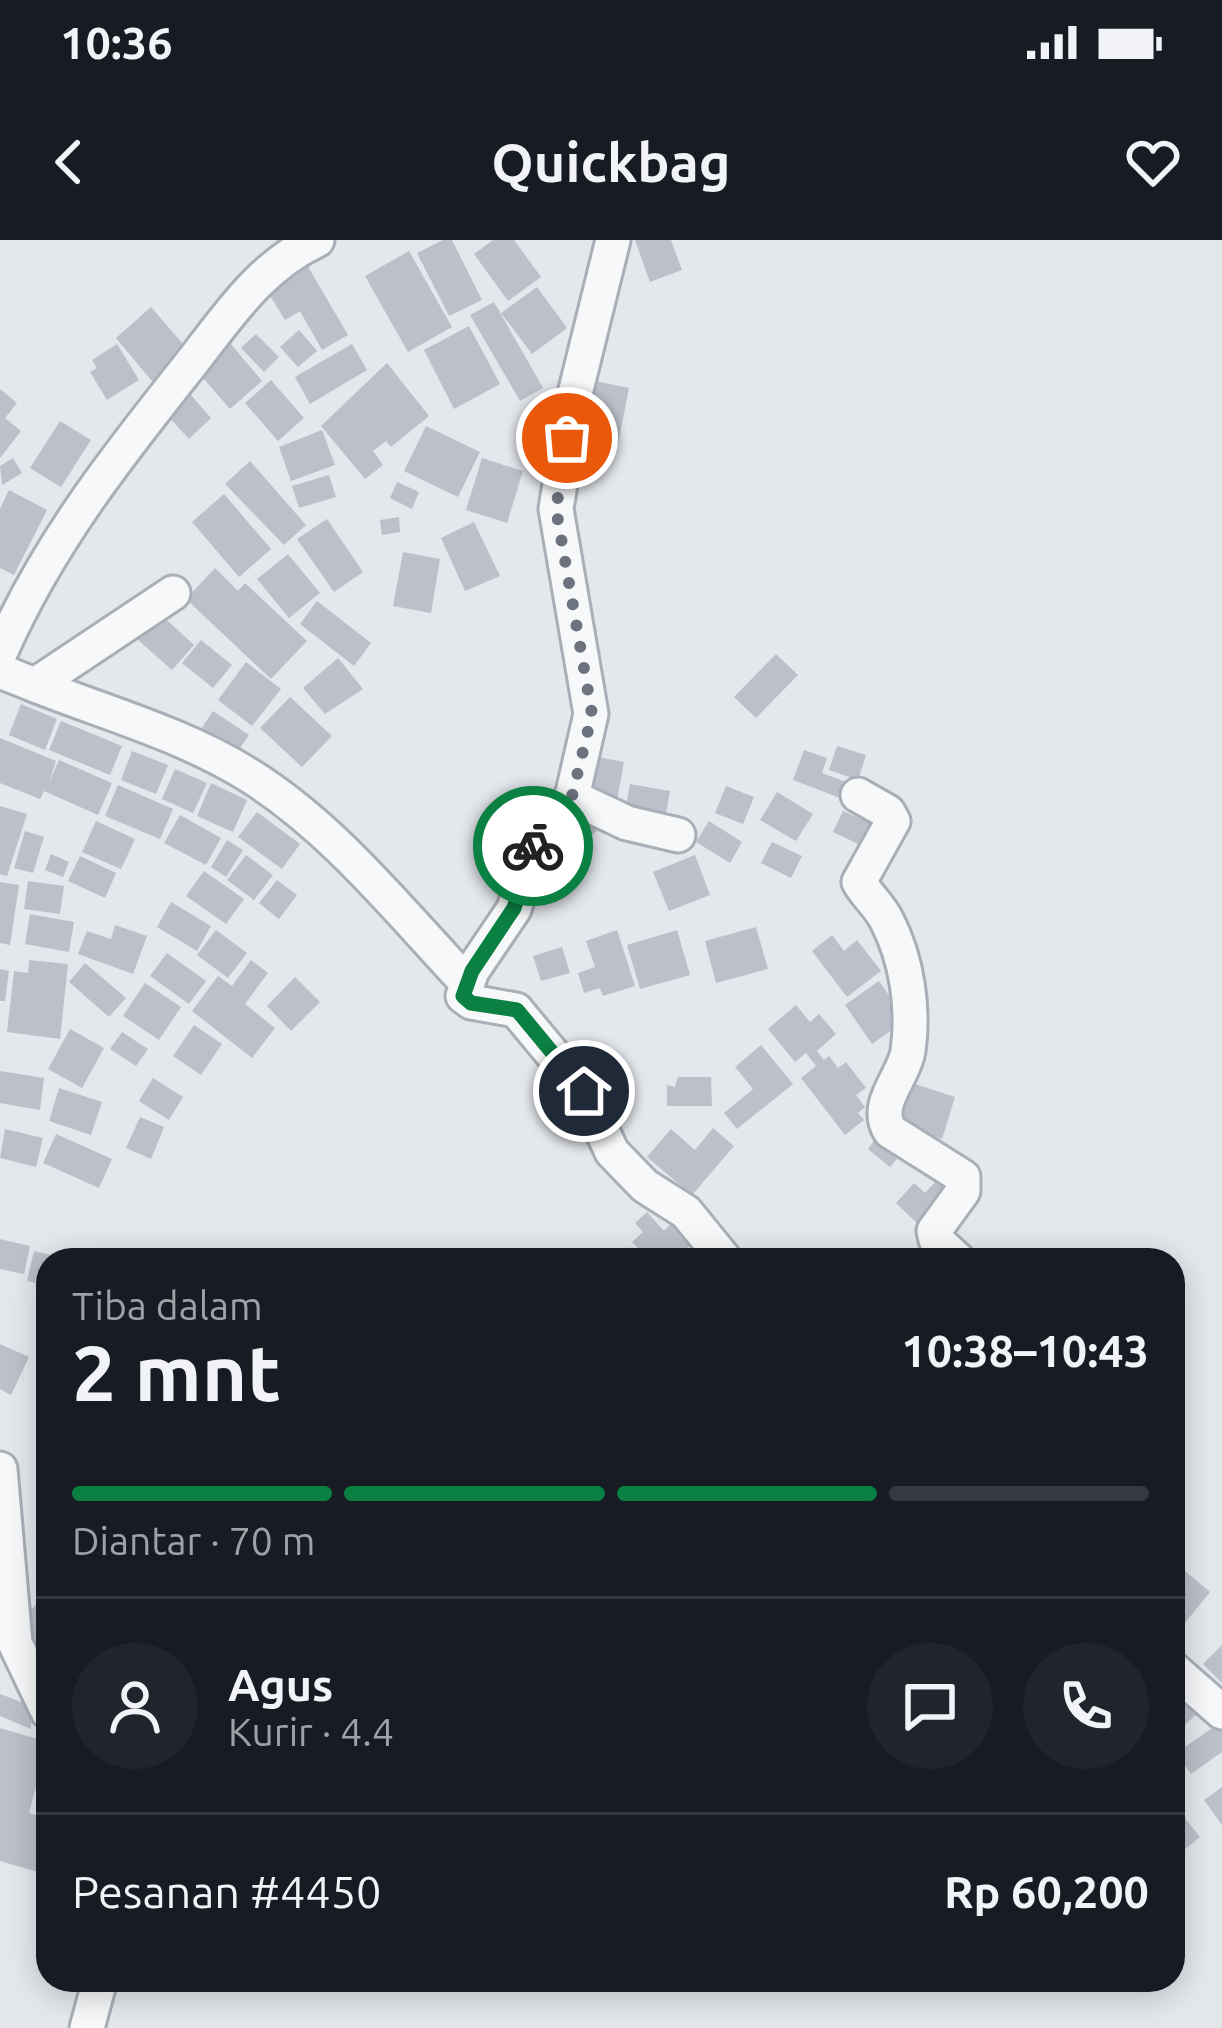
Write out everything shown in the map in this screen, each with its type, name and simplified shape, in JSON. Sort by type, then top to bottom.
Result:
[{"type":"street","points":[[0,653],[55,544],[153,405],[252,287],[317,240]]},
{"type":"street","points":[[613,240],[573,403],[556,509],[592,714],[572,796],[536,838],[514,908],[463,991],[468,1001],[513,1007],[526,1020],[584,1091],[613,1152],[645,1186],[686,1212],[715,1248]]},
{"type":"street","points":[[35,685],[173,593]]},
{"type":"street","points":[[0,671],[183,740],[281,798],[347,857],[467,983]]},
{"type":"street","points":[[858,795],[888,812],[893,821],[885,843],[858,878],[890,925],[914,1007],[907,1060],[884,1122],[890,1131],[963,1177],[963,1191],[934,1231],[945,1248]]},
{"type":"street","points":[[572,796],[627,823],[678,835]]},
{"type":"street","points":[[0,1468],[15,1642],[36,1687]]},
{"type":"street","points":[[1185,1680],[1222,1712]]},
{"type":"street","points":[[87,2028],[97,1992]]},
{"type":"building","points":[[452,240],[482,300],[449,316],[417,253]]},
{"type":"building","points":[[493,240],[514,240],[541,277],[508,301],[474,254]]},
{"type":"building","points":[[635,240],[671,240],[682,270],[650,282]]},
{"type":"building","points":[[409,251],[452,327],[408,352],[365,276]]},
{"type":"building","points":[[307,265],[348,335],[322,350],[300,311],[285,320],[266,289]]},
{"type":"building","points":[[537,287],[567,328],[532,354],[501,313]]},
{"type":"building","points":[[494,302],[543,388],[520,401],[470,315]]},
{"type":"building","points":[[151,307],[188,350],[152,381],[116,338]]},
{"type":"building","points":[[469,326],[500,384],[454,409],[424,350]]},
{"type":"building","points":[[299,330],[317,351],[298,367],[280,347]]},
{"type":"building","points":[[256,334],[279,357],[264,372],[241,348]]},
{"type":"building","points":[[230,343],[262,381],[230,409],[197,371]]},
{"type":"building","points":[[117,344],[139,380],[107,400],[90,372],[97,368],[92,360]]},
{"type":"building","points":[[352,344],[367,370],[310,404],[295,377]]},
{"type":"building","points":[[387,363],[429,416],[391,447],[386,441],[373,451],[383,465],[365,479],[321,426]]},
{"type":"building","points":[[585,379],[629,388],[618,444],[575,435]]},
{"type":"building","points":[[271,380],[304,418],[278,441],[245,403]]},
{"type":"building","points":[[0,389],[17,403],[5,418],[21,431],[0,458]]},
{"type":"building","points":[[190,394],[211,418],[189,439],[167,415]]},
{"type":"building","points":[[60,421],[91,440],[61,487],[30,468]]},
{"type":"building","points":[[426,426],[480,452],[458,497],[404,471]]},
{"type":"building","points":[[322,430],[335,465],[291,481],[279,447]]},
{"type":"building","points":[[13,458],[22,473],[2,485],[0,466]]},
{"type":"building","points":[[482,458],[523,471],[507,523],[466,510]]},
{"type":"building","points":[[250,461],[306,525],[284,545],[225,484]]},
{"type":"building","points":[[329,475],[336,497],[299,508],[292,486]]},
{"type":"building","points":[[397,482],[419,492],[412,509],[390,498]]},
{"type":"building","points":[[9,490],[47,510],[14,575],[0,568],[0,509]]},
{"type":"building","points":[[224,494],[271,549],[239,577],[192,522]]},
{"type":"building","points":[[399,517],[400,532],[382,535],[380,520]]},
{"type":"building","points":[[327,519],[363,572],[334,592],[297,539]]},
{"type":"building","points":[[474,522],[500,576],[465,591],[441,538]]},
{"type":"building","points":[[403,552],[440,559],[431,613],[393,606]]},
{"type":"building","points":[[288,554],[320,593],[289,618],[257,579]]},
{"type":"building","points":[[215,568],[238,591],[245,583],[307,641],[271,679],[186,599]]},
{"type":"building","points":[[317,601],[371,643],[354,666],[300,624]]},
{"type":"building","points":[[159,613],[194,645],[172,670],[136,638]]},
{"type":"building","points":[[201,640],[232,665],[213,688],[182,663]]},
{"type":"building","points":[[776,654],[798,675],[756,718],[734,697]]},
{"type":"building","points":[[338,658],[363,689],[325,714],[303,688]]},
{"type":"building","points":[[246,662],[281,689],[252,726],[218,700]]},
{"type":"building","points":[[290,697],[332,736],[302,767],[260,728]]},
{"type":"building","points":[[21,704],[57,719],[45,750],[9,735]]},
{"type":"building","points":[[213,711],[249,735],[231,761],[196,737]]},
{"type":"building","points":[[61,721],[122,746],[110,775],[49,750]]},
{"type":"building","points":[[0,738],[56,761],[49,783],[59,760],[112,783],[98,815],[44,791],[40,799],[0,783]]},
{"type":"building","points":[[837,746],[866,755],[858,780],[829,770]]},
{"type":"building","points":[[804,750],[827,758],[822,773],[854,785],[848,801],[793,780]]},
{"type":"building","points":[[132,751],[168,765],[156,794],[121,780]]},
{"type":"building","points":[[588,755],[624,762],[616,806],[581,800]]},
{"type":"building","points":[[175,769],[207,783],[193,813],[162,799]]},
{"type":"building","points":[[211,783],[247,800],[233,832],[197,816]]},
{"type":"building","points":[[630,784],[670,791],[664,824],[624,816]]},
{"type":"building","points":[[118,785],[173,809],[160,839],[105,816]]},
{"type":"building","points":[[726,786],[754,797],[743,824],[715,813]]},
{"type":"building","points":[[777,792],[813,814],[796,841],[760,820]]},
{"type":"building","points":[[0,806],[27,814],[7,876],[0,874]]},
{"type":"building","points":[[577,806],[598,830],[564,860],[543,835]]},
{"type":"building","points":[[843,811],[881,828],[871,850],[833,832]]},
{"type":"building","points":[[257,812],[300,844],[282,869],[238,837]]},
{"type":"building","points":[[180,815],[221,838],[206,865],[164,843]]},
{"type":"building","points":[[96,821],[135,839],[121,869],[82,852]]},
{"type":"building","points":[[709,821],[742,842],[730,863],[696,842]]},
{"type":"building","points":[[25,831],[44,837],[33,873],[14,868]]},
{"type":"building","points":[[227,840],[243,850],[226,877],[211,867]]},
{"type":"building","points":[[772,842],[802,856],[791,878],[761,863]]},
{"type":"building","points":[[51,854],[69,862],[63,877],[45,870]]},
{"type":"building","points":[[246,855],[273,875],[254,900],[227,880]]},
{"type":"building","points":[[695,855],[710,895],[669,911],[653,872]]},
{"type":"building","points":[[80,856],[116,873],[105,898],[68,881]]},
{"type":"building","points":[[204,871],[244,899],[226,924],[186,896]]},
{"type":"building","points":[[277,880],[297,895],[279,919],[259,903]]},
{"type":"building","points":[[28,881],[64,886],[60,914],[24,909]]},
{"type":"building","points":[[0,882],[19,885],[10,945],[0,943]]},
{"type":"building","points":[[171,902],[211,926],[197,951],[157,927]]},
{"type":"building","points":[[30,914],[74,922],[69,952],[25,944]]},
{"type":"building","points":[[115,925],[147,936],[133,974],[78,954],[87,931],[111,939]]},
{"type":"building","points":[[756,927],[768,969],[716,983],[705,941]]},
{"type":"building","points":[[216,930],[247,953],[228,978],[197,955]]},
{"type":"building","points":[[617,930],[635,986],[603,996],[600,988],[584,993],[578,973],[595,967],[586,941]]},
{"type":"building","points":[[677,930],[690,975],[640,989],[627,945]]},
{"type":"building","points":[[832,935],[844,951],[857,940],[881,971],[847,997],[812,951]]},
{"type":"building","points":[[562,947],[570,973],[541,981],[533,956]]},
{"type":"building","points":[[167,953],[206,981],[189,1004],[150,976]]},
{"type":"building","points":[[29,960],[68,964],[60,1039],[7,1032],[14,971],[28,973]]},
{"type":"building","points":[[251,960],[268,973],[245,1004],[275,1028],[252,1058],[192,1011],[218,976],[232,986]]},
{"type":"building","points":[[85,963],[126,998],[109,1017],[69,982]]},
{"type":"building","points":[[0,969],[9,971],[5,1001],[0,1001]]},
{"type":"building","points":[[295,977],[320,1002],[291,1031],[267,1006]]},
{"type":"building","points":[[879,981],[906,1020],[872,1044],[845,1005]]},
{"type":"building","points":[[145,983],[181,1007],[159,1040],[123,1016]]},
{"type":"building","points":[[796,1005],[810,1022],[819,1014],[836,1034],[817,1051],[824,1060],[829,1056],[838,1068],[846,1062],[866,1088],[856,1095],[865,1107],[858,1113],[864,1120],[845,1135],[801,1078],[816,1066],[806,1053],[795,1062],[768,1029]]},
{"type":"building","points":[[194,1025],[222,1044],[201,1075],[173,1056]]},
{"type":"building","points":[[70,1029],[104,1048],[82,1088],[48,1069]]},
{"type":"building","points":[[122,1032],[148,1049],[136,1066],[110,1049]]},
{"type":"building","points":[[761,1045],[793,1084],[737,1129],[724,1113],[753,1089],[735,1067]]},
{"type":"building","points":[[0,1071],[44,1078],[40,1110],[0,1103]]},
{"type":"building","points":[[678,1077],[711,1077],[712,1106],[667,1106],[667,1085],[675,1087]]},
{"type":"building","points":[[153,1078],[183,1097],[169,1120],[139,1101]]},
{"type":"building","points":[[906,1081],[955,1097],[942,1139],[892,1123]]},
{"type":"building","points":[[59,1088],[102,1102],[91,1135],[49,1121]]},
{"type":"building","points":[[140,1117],[164,1127],[151,1159],[126,1148]]},
{"type":"building","points":[[713,1128],[734,1146],[692,1195],[647,1157],[671,1129],[695,1150]]},
{"type":"building","points":[[5,1129],[43,1138],[36,1167],[0,1158]]},
{"type":"building","points":[[56,1134],[112,1159],[99,1188],[43,1163]]},
{"type":"building","points":[[878,1136],[901,1154],[890,1167],[868,1149]]},
{"type":"building","points":[[939,1178],[955,1193],[923,1229],[896,1203],[914,1183],[925,1193]]},
{"type":"building","points":[[647,1212],[664,1231],[677,1218],[697,1239],[688,1248],[638,1248],[632,1242],[643,1232],[635,1223]]},
{"type":"building","points":[[0,1239],[30,1246],[24,1274],[0,1269]]},
{"type":"building","points":[[34,1251],[36,1251],[36,1283],[27,1281]]},
{"type":"building","points":[[0,1344],[29,1357],[11,1395],[0,1389]]},
{"type":"building","points":[[1185,1571],[1210,1592],[1185,1623]]},
{"type":"building","points":[[36,1605],[36,1667],[23,1653],[35,1643],[17,1623]]},
{"type":"building","points":[[1222,1645],[1222,1683],[1203,1664]]},
{"type":"building","points":[[0,1694],[32,1706],[31,1729],[0,1716]]},
{"type":"building","points":[[1185,1698],[1198,1713],[1185,1724]]},
{"type":"building","points":[[1214,1727],[1222,1731],[1222,1752],[1191,1774],[1185,1766],[1185,1747]]},
{"type":"building","points":[[0,1728],[36,1738],[36,1787],[29,1813],[36,1815],[36,1872],[0,1861]]},
{"type":"building","points":[[1222,1787],[1222,1825],[1204,1800]]},
{"type":"building","points":[[1185,1818],[1200,1837],[1185,1849]]},
{"type":"way so far","points":[[533,846],[572,796],[592,714],[589,674],[572,613],[556,509],[567,438]]},
{"type":"route","points":[[533,846],[514,908],[472,971],[463,996],[471,1003],[517,1010],[584,1091]]}]
